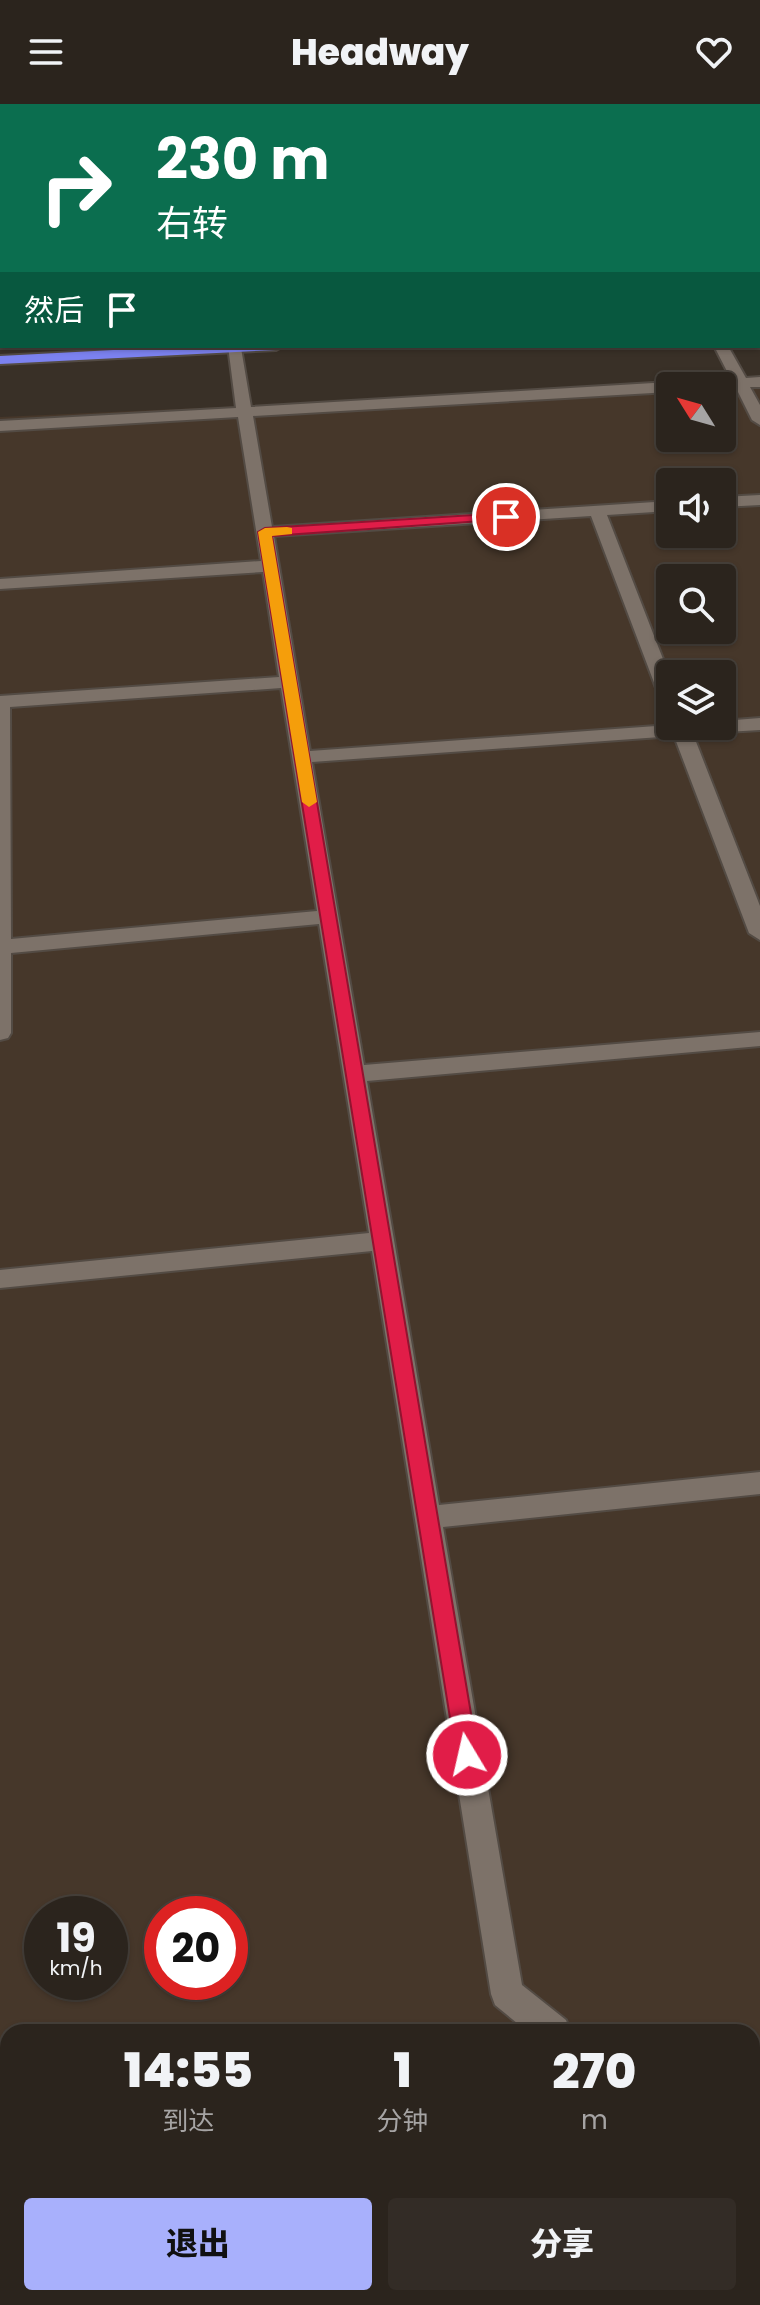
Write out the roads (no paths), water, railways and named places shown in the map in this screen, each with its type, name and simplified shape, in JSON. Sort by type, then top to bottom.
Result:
[{"type":"highway","points":[[0,360],[234,348]]},
{"type":"lane","points":[[234,348],[507,1994],[544,2024]]},
{"type":"lane","points":[[722,348],[760,420]]},
{"type":"lane","points":[[736,383],[760,382]]},
{"type":"lane","points":[[0,426],[656,388]]},
{"type":"lane","points":[[736,501],[760,500]]},
{"type":"lane","points":[[265,532],[656,507]]},
{"type":"lane","points":[[597,511],[656,665]]},
{"type":"lane","points":[[0,584],[270,566]]},
{"type":"lane","points":[[0,1033],[0,702],[289,682]]},
{"type":"lane","points":[[736,725],[760,724]]},
{"type":"lane","points":[[302,757],[656,730]]},
{"type":"lane","points":[[685,740],[760,933]]},
{"type":"lane","points":[[0,947],[328,917]]},
{"type":"lane","points":[[354,1074],[760,1039]]},
{"type":"lane","points":[[0,1279],[382,1241]]},
{"type":"lane","points":[[427,1517],[760,1483]]}]
